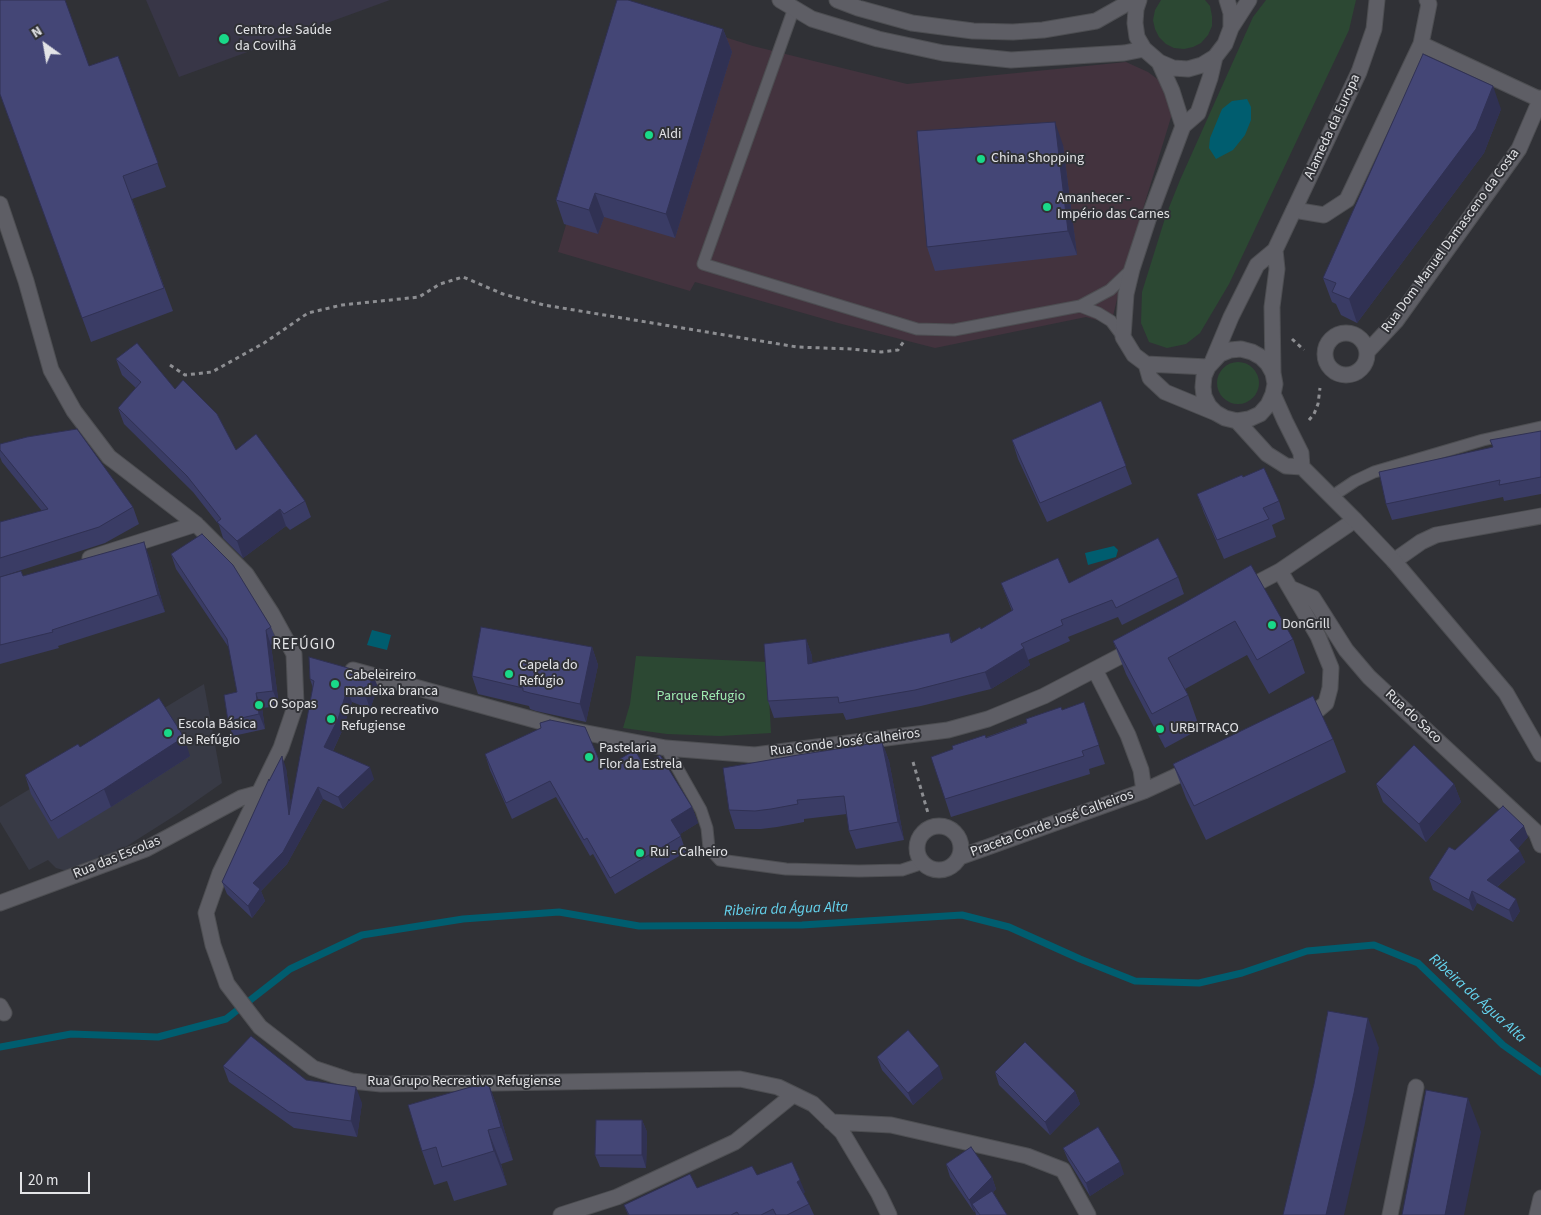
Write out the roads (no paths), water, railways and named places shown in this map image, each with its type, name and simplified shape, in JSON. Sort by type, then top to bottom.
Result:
[{"type":"street","points":[[780,0],[812,19],[878,39],[943,53],[1011,60],[1115,54],[1144,49]]},
{"type":"street","points":[[837,0],[912,23],[973,31],[1013,32],[1042,30],[1096,21],[1134,0]]},
{"type":"street","points":[[1139,0],[1134,23],[1137,36],[1144,49],[1159,62],[1173,68],[1188,68],[1202,64],[1215,57]]},
{"type":"street","points":[[1227,0],[1231,13],[1231,28]]},
{"type":"street","points":[[1250,0],[1231,28],[1225,44],[1215,57],[1198,113],[1183,126],[1148,220],[1126,294],[1123,337],[1134,355],[1146,364],[1150,378],[1165,392],[1225,418],[1237,421],[1249,419],[1260,414],[1268,405],[1275,384],[1273,374],[1272,307],[1278,269],[1275,250]]},
{"type":"street","name":"Alameda da Europa","points":[[1216,413],[1209,406],[1204,396],[1202,386],[1204,376],[1257,265],[1275,250],[1359,72],[1374,29],[1377,0]]},
{"type":"street","points":[[1294,210],[1324,215],[1347,200],[1421,44],[1429,4],[1427,0]]},
{"type":"street","points":[[1421,44],[1541,99]]},
{"type":"street","points":[[1159,62],[1172,91],[1183,126]]},
{"type":"street","name":"Rua Dom Manuel Damasceno da Costa","points":[[1367,352],[1396,321],[1519,149],[1541,99]]},
{"type":"street","name":"Rua Grupo Recreativo Refugiense","points":[[0,204],[26,281],[51,370],[74,411],[109,457],[196,524],[246,574],[272,614],[294,654],[296,704],[281,748],[220,873],[206,913],[213,946],[227,984],[260,1027],[313,1068],[352,1081],[382,1084],[740,1079],[778,1088],[813,1104],[842,1132],[890,1215]]},
{"type":"street","points":[[1146,364],[1210,363],[1230,350],[1241,349],[1261,357],[1268,364],[1273,374]]},
{"type":"street","points":[[1273,394],[1284,421],[1302,453],[1302,467]]},
{"type":"street","points":[[1237,421],[1267,454],[1286,466],[1302,467],[1394,562],[1506,693],[1541,754]]},
{"type":"street","points":[[1394,562],[1421,542],[1436,535],[1541,516]]},
{"type":"street","points":[[1228,598],[1280,571],[1355,520]]},
{"type":"street","points":[[75,563],[196,524]]},
{"type":"street","points":[[1280,571],[1318,636],[1331,668],[1330,688],[1326,704],[1313,714],[1287,726]]},
{"type":"street","name":"Rua do Saco","points":[[1290,588],[1313,598],[1346,650],[1369,677],[1536,832],[1541,845]]},
{"type":"street","name":"Rua Conde José Calheiros","points":[[340,666],[571,730],[666,748],[755,755],[948,730],[988,719],[1044,696],[1145,643]]},
{"type":"street","points":[[294,654],[312,659]]},
{"type":"street","name":"Praceta Conde José Calheiros","points":[[1095,670],[1128,735],[1141,770],[1144,791]]},
{"type":"street","name":"Praceta Conde José Calheiros","points":[[960,857],[962,850],[958,835],[947,826],[932,826],[920,836],[917,850],[923,863],[936,870],[943,870],[950,867],[960,857],[1144,791],[1208,762]]},
{"type":"street","name":"Rua das Escolas","points":[[0,903],[146,849],[241,798],[259,793]]},
{"type":"street","points":[[1390,1215],[1416,1087]]},
{"type":"street","points":[[564,1215],[617,1197],[735,1142],[793,1095]]},
{"type":"street","points":[[831,1122],[891,1125],[1027,1156],[1063,1170],[1088,1215]]},
{"type":"street","points":[[1537,1215],[1541,1198]]},
{"type":"lane","points":[[794,8],[703,264],[917,329],[954,330],[1080,306],[1110,290],[1132,269]]},
{"type":"lane","points":[[1080,306],[1098,313],[1111,321],[1123,337]]},
{"type":"lane","points":[[1331,497],[1355,481],[1374,472],[1483,440],[1541,427]]},
{"type":"lane","points":[[666,748],[701,810],[707,828],[709,848],[720,860],[786,869],[859,871],[902,870],[923,863]]},
{"type":"water","points":[[1247,99],[1251,107],[1251,120],[1245,135],[1233,150],[1216,159],[1209,148],[1210,138],[1222,109],[1232,101]]},
{"type":"water","points":[[1114,546],[1118,550],[1116,557],[1088,565],[1085,553]]},
{"type":"water","points":[[372,630],[391,635],[387,650],[367,645]]},
{"type":"waterway","name":"Ribeira da Água Alta","points":[[0,1047],[71,1034],[158,1037],[226,1019],[290,969],[362,935],[463,919],[559,912],[639,926],[802,925],[962,915],[1009,927],[1135,981],[1199,983],[1242,973],[1307,951],[1374,945],[1418,963],[1503,1045],[1541,1072]]},
{"type":"place","name":"Centro de Saúde da Covilhã","points":[[224,39]]},
{"type":"place","name":"Aldi","points":[[649,135]]},
{"type":"place","name":"China Shopping","points":[[981,159]]},
{"type":"place","name":"Amanhecer - Império das Carnes","points":[[1047,207]]},
{"type":"place","name":"DonGrill","points":[[1272,625]]},
{"type":"place","name":"Capela do Refúgio","points":[[509,674]]},
{"type":"place","name":"Cabeleireiro madeixa branca","points":[[335,684]]},
{"type":"place","name":"O Sopas","points":[[259,705]]},
{"type":"place","name":"Grupo recreativo Refugiense","points":[[331,719]]},
{"type":"place","name":"URBITRAÇO","points":[[1160,729]]},
{"type":"place","name":"Escola Básica de Refúgio","points":[[168,733]]},
{"type":"place","name":"Pastelaria Flor da Estrela","points":[[589,757]]},
{"type":"place","name":"Rui - Calheiro","points":[[640,853]]},
{"type":"district","name":"REFÚGIO","points":[[304,646]]},
{"type":"park label","name":"Parque Refugio","points":[[701,697]]}]
